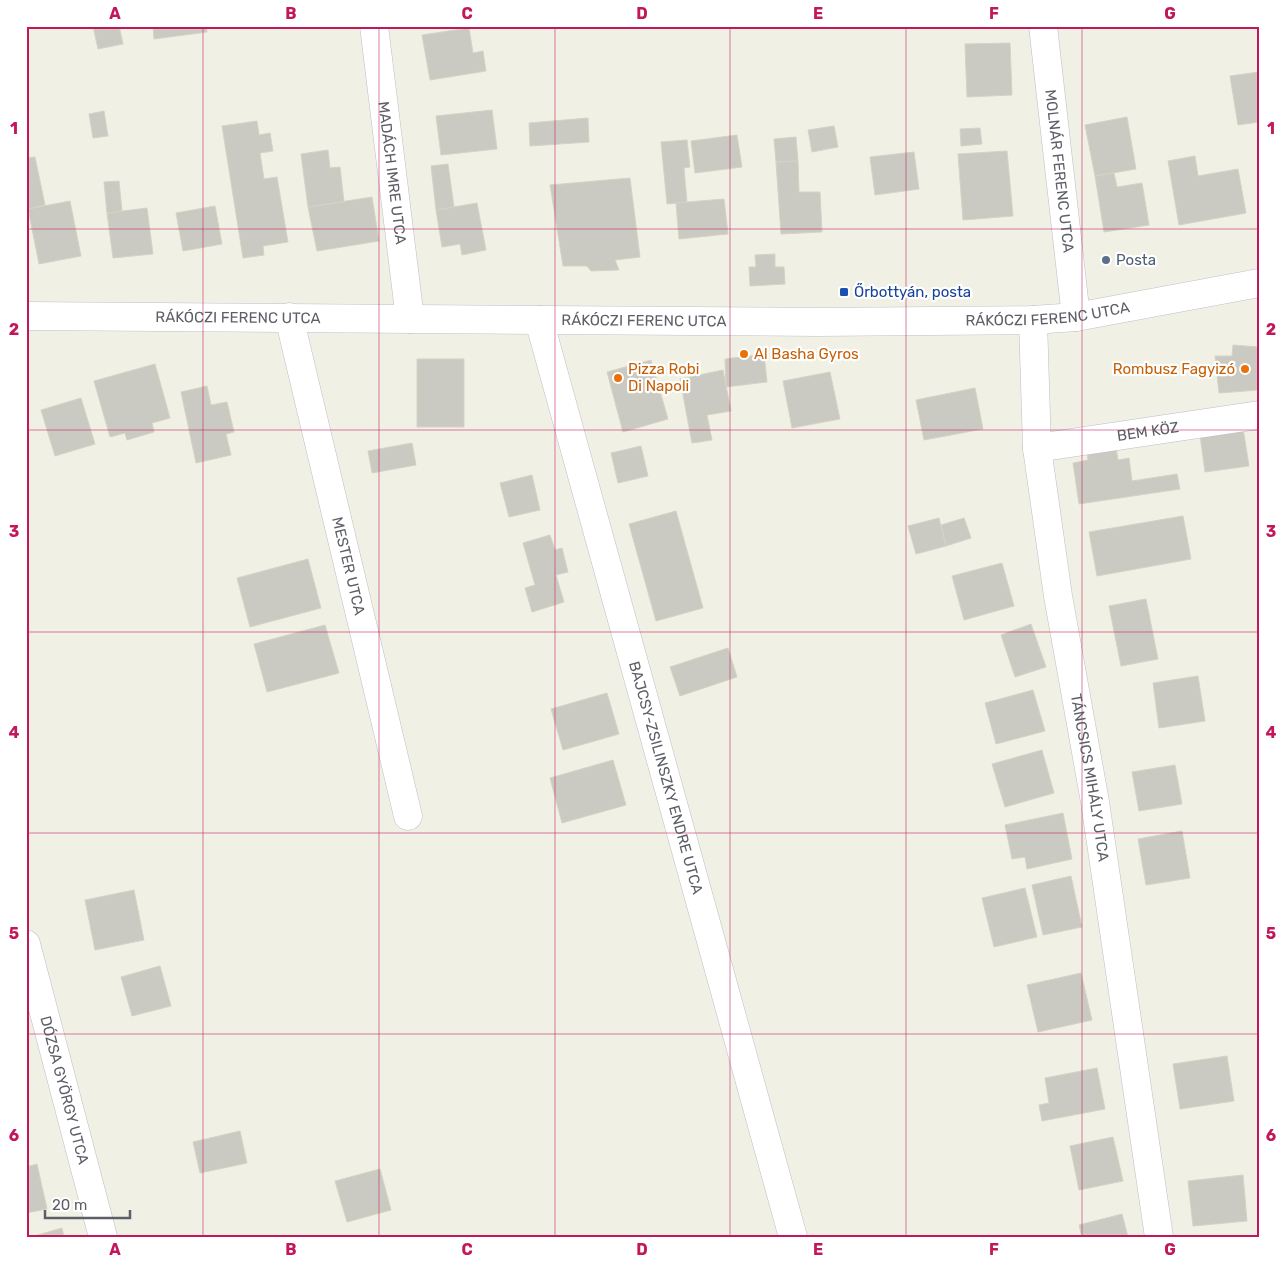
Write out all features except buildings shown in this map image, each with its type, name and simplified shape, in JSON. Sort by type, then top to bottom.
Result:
[{"type":"street","name":"MADÁCH IMRE UTCA","points":[[374,26],[410,319]]},
{"type":"street","name":"MOLNÁR FERENC UTCA","points":[[1043,26],[1076,317]]},
{"type":"street","name":"RÁKÓCZI FERENC UTCA","points":[[26,316],[818,322],[1033,320],[1076,317],[1259,284]]},
{"type":"street","name":"MESTER UTCA","points":[[289,317],[408,816]]},
{"type":"street","name":"BAJCSY-ZSILINSZKY ENDRE UTCA","points":[[539,320],[793,1237]]},
{"type":"street","name":"TÁNCSICS MIHÁLY UTCA","points":[[1033,320],[1037,448],[1058,596],[1095,802],[1159,1237]]},
{"type":"street","name":"BEM KÖZ","points":[[1037,448],[1259,415]]},
{"type":"street","name":"DÓZSA GYÖRGY UTCA","points":[[26,944],[103,1237]]},
{"type":"place","name":"Posta","points":[[1106,260]]},
{"type":"place","name":"Őrbottyán, posta","points":[[844,292]]},
{"type":"place","name":"Al Basha Gyros","points":[[744,354]]},
{"type":"place","name":"Rombusz Fagyizó","points":[[1245,369]]},
{"type":"place","name":"Pizza Robi Di Napoli","points":[[618,378]]}]
